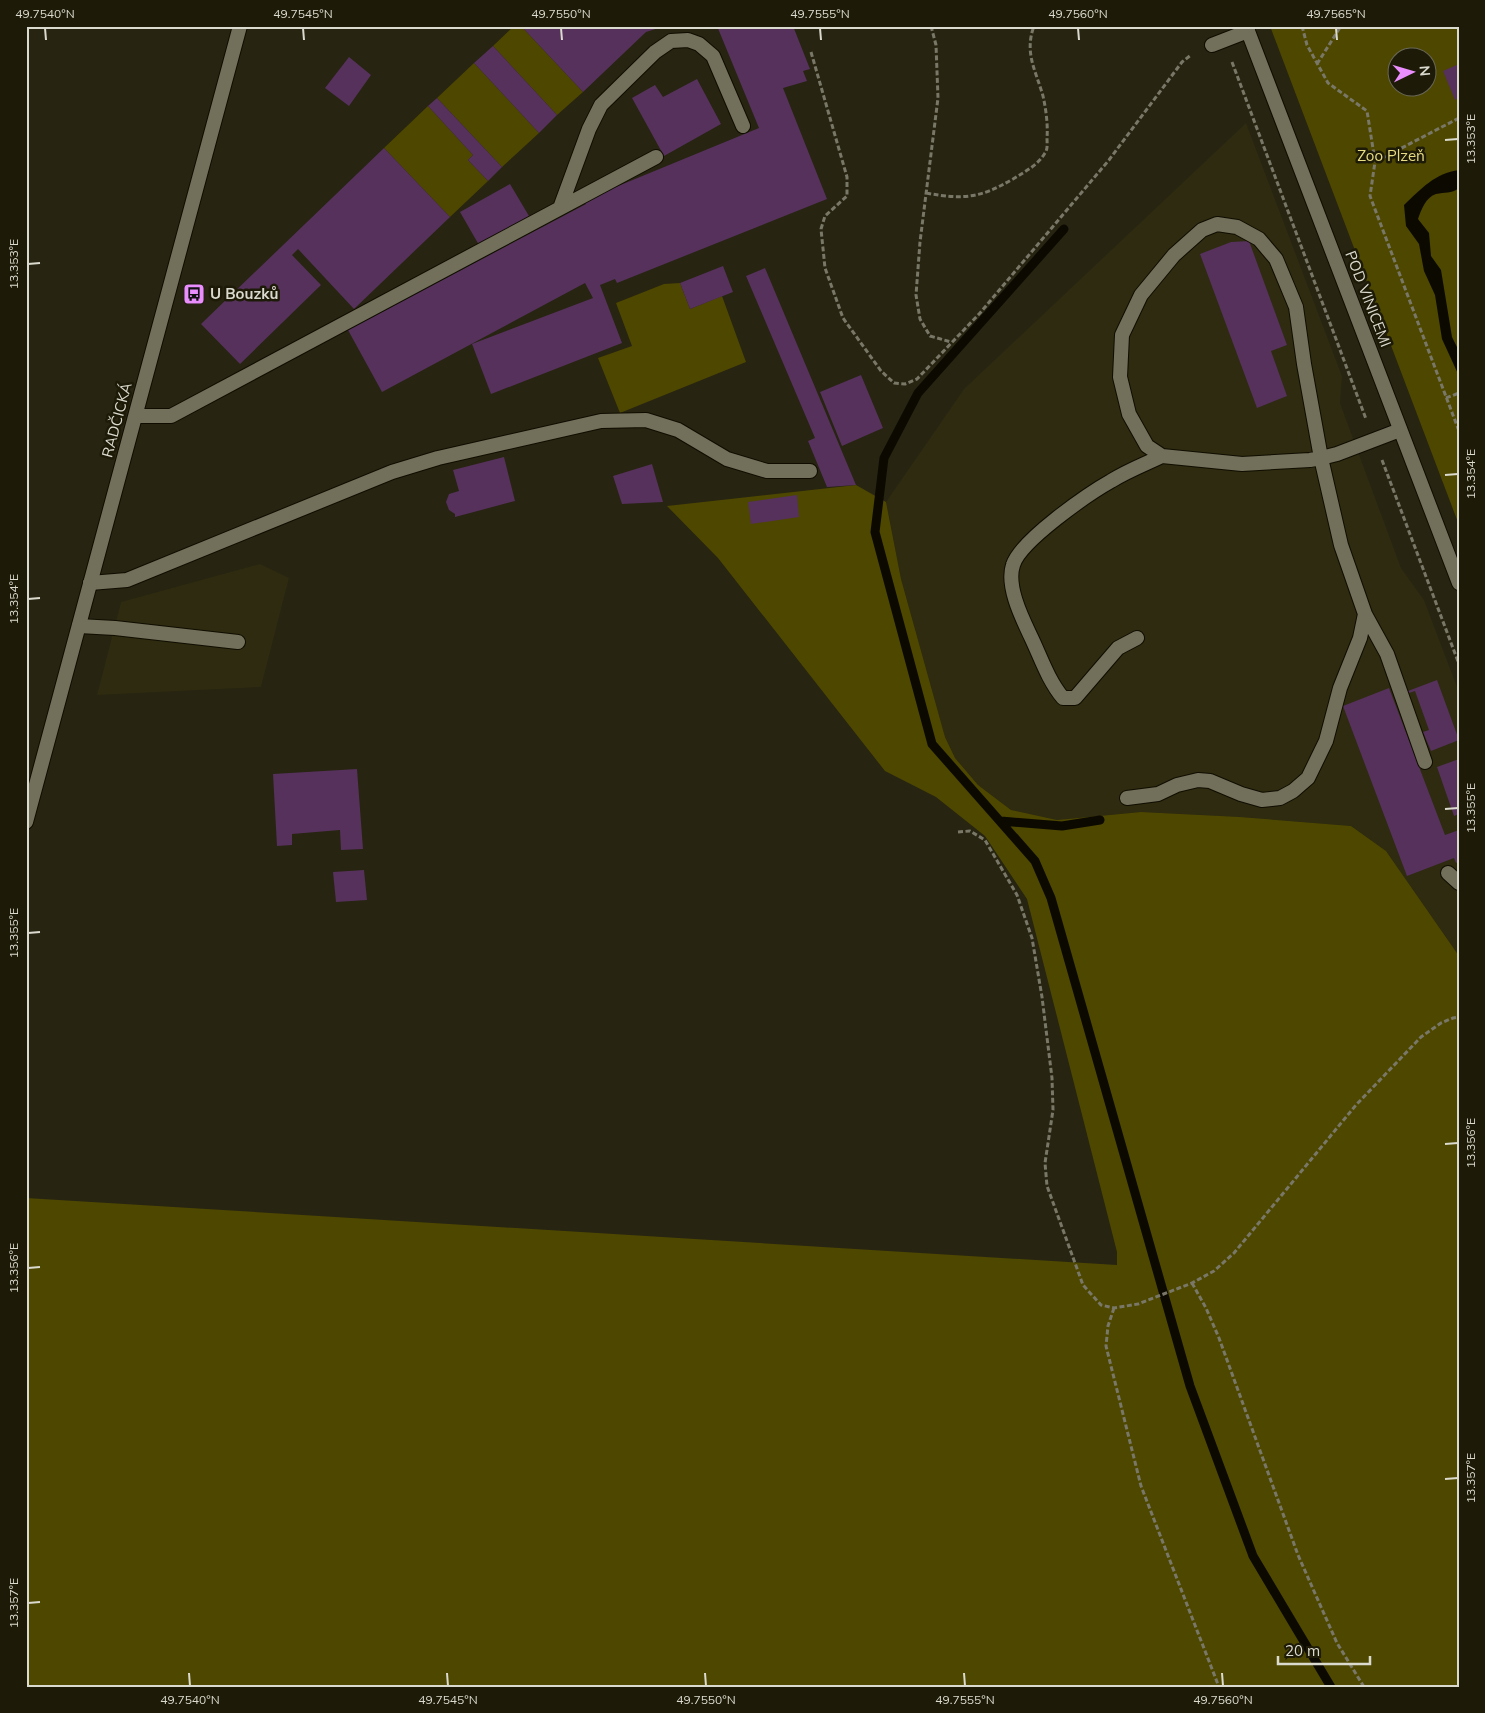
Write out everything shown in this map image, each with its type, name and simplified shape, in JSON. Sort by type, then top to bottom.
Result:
[{"type":"street","name":"RADČICKÁ","points":[[26,822],[240,26]]},
{"type":"street","points":[[1218,43],[1247,29]]},
{"type":"street","name":"POD VINICEMI","points":[[1247,29],[1459,583]]},
{"type":"street","points":[[560,208],[589,129],[601,105],[656,52],[671,41],[688,40],[699,44],[713,56],[743,126]]},
{"type":"street","points":[[136,416],[171,416],[656,157]]},
{"type":"street","points":[[1400,430],[1337,454],[1321,458],[1310,460],[1242,464],[1162,456],[1147,446],[1129,414],[1120,377],[1122,335],[1141,295],[1174,255],[1202,230],[1217,224],[1237,227],[1259,239],[1276,259],[1296,307],[1321,458],[1341,546],[1365,614],[1387,654],[1425,762]]},
{"type":"street","points":[[90,583],[127,580],[392,472],[438,458],[601,421],[646,420],[678,430],[727,459],[766,471],[810,471]]},
{"type":"street","points":[[1136,638],[1118,648],[1075,698],[1063,698],[1053,686],[1012,589],[1013,564],[1028,542],[1065,512],[1112,480],[1162,456]]},
{"type":"street","points":[[1127,798],[1158,794],[1177,785],[1198,780],[1210,782],[1262,800],[1280,798],[1293,791],[1308,778],[1326,741],[1340,688],[1360,638],[1365,614]]},
{"type":"street","points":[[79,626],[115,628],[238,642]]},
{"type":"street","points":[[1448,873],[1459,883]]},
{"type":"path","points":[[931,26],[936,45],[938,98],[920,242],[916,295],[920,319],[930,336],[951,342]]},
{"type":"path","points":[[926,193],[952,198],[975,196],[997,188],[1034,167],[1047,151],[1048,131],[1043,96],[1031,62],[1031,36],[1034,26]]},
{"type":"path","points":[[1302,26],[1307,45],[1328,83],[1367,111],[1375,162],[1370,196],[1459,431]]},
{"type":"path","points":[[1317,64],[1341,26]]},
{"type":"path","points":[[811,52],[847,177],[847,196],[825,216],[821,229],[825,268],[844,318],[881,371],[894,383],[905,384],[916,379],[980,313],[1109,160],[1182,62],[1199,49],[1218,43],[1374,440],[1459,664]]},
{"type":"path","points":[[1375,162],[1459,118]]},
{"type":"path","points":[[1446,398],[1457,393]]},
{"type":"path","points":[[958,832],[970,831],[985,840],[1018,895],[1029,929],[1042,997],[1052,1078],[1053,1110],[1045,1163],[1047,1186],[1083,1285],[1101,1305],[1114,1308],[1144,1302],[1183,1287],[1214,1271],[1234,1253],[1356,1105],[1421,1037],[1441,1023],[1459,1017]]},
{"type":"path","points":[[1192,1283],[1220,1338],[1298,1555],[1337,1642],[1364,1687]]},
{"type":"path","points":[[1114,1308],[1108,1326],[1106,1346],[1142,1486],[1219,1687]]},
{"type":"shaded area","points":[[1246,123],[1342,376],[1340,403],[1401,568],[1424,600],[1459,692],[1459,956],[1386,851],[1351,826],[1240,817],[1141,812],[1057,820],[1011,810],[978,785],[955,758],[945,737],[901,579],[886,502],[964,389]]},
{"type":"shaded area","points":[[1459,170],[1459,188],[1451,192],[1436,194],[1429,198],[1424,204],[1418,219],[1429,233],[1431,256],[1441,270],[1452,337],[1459,351],[1459,376],[1442,339],[1435,295],[1424,271],[1419,244],[1406,226],[1404,205],[1436,178]]},
{"type":"shaded area","points":[[260,564],[289,578],[261,687],[97,695],[121,602]]},
{"type":"green space","points":[[514,26],[521,26],[583,92],[557,115],[493,46]]},
{"type":"green space","name":"Zoo Plzeň","points":[[1270,26],[1459,26],[1459,525]]},
{"type":"green space","points":[[474,63],[539,133],[502,167],[437,98]]},
{"type":"green space","points":[[428,106],[473,155],[468,160],[488,181],[450,217],[384,148]]},
{"type":"green space","points":[[680,283],[690,309],[722,296],[746,362],[620,413],[598,358],[632,346],[616,303],[664,284]]},
{"type":"green space","points":[[856,485],[886,502],[901,579],[945,737],[955,758],[978,785],[1011,810],[1057,820],[1141,812],[1240,817],[1351,826],[1386,851],[1459,956],[1459,1687],[26,1687],[26,1198],[1117,1265],[1117,1252],[1027,899],[985,836],[936,797],[885,771],[718,558],[667,506]]},
{"type":"building","points":[[521,26],[662,27],[646,32],[583,92]]},
{"type":"building","points":[[717,26],[793,26],[810,69],[803,71],[807,81],[783,88],[827,199],[617,283],[615,279],[600,285],[622,343],[491,394],[472,344],[593,298],[585,283],[382,392],[348,330],[586,204],[584,200],[759,128]]},
{"type":"building","points":[[493,46],[557,115],[539,133],[474,63]]},
{"type":"building","points":[[349,57],[371,75],[349,106],[325,88]]},
{"type":"building","points":[[1459,64],[1459,98],[1455,100],[1443,71]]},
{"type":"building","points":[[697,79],[721,124],[664,156],[632,98],[655,85],[663,97]]},
{"type":"building","points":[[437,98],[502,167],[488,181],[468,160],[473,155],[428,106]]},
{"type":"building","points":[[384,148],[450,217],[354,309],[298,249],[292,255],[321,285],[240,364],[201,324]]},
{"type":"building","points":[[510,184],[529,216],[479,245],[460,212]]},
{"type":"building","points":[[1249,241],[1287,345],[1271,351],[1287,396],[1257,408],[1200,254],[1231,242]]},
{"type":"building","points":[[723,266],[733,292],[690,309],[680,283]]},
{"type":"building","points":[[765,268],[856,485],[827,487],[808,441],[815,438],[746,276]]},
{"type":"building","points":[[861,375],[883,428],[842,446],[820,392]]},
{"type":"building","points":[[504,457],[515,501],[455,517],[455,514],[449,510],[446,502],[449,494],[459,491],[453,470]]},
{"type":"building","points":[[652,464],[663,502],[622,504],[613,476]]},
{"type":"building","points":[[797,495],[799,517],[751,524],[748,502]]},
{"type":"building","points":[[1437,680],[1459,740],[1431,751],[1423,732],[1429,730],[1415,691],[1409,693],[1408,691]]},
{"type":"building","points":[[1389,688],[1445,835],[1459,830],[1459,862],[1456,863],[1454,858],[1407,876],[1343,706]]},
{"type":"building","points":[[1459,759],[1459,814],[1454,816],[1437,767]]},
{"type":"building","points":[[357,769],[363,849],[341,850],[340,830],[292,834],[292,845],[277,846],[273,774]]},
{"type":"building","points":[[364,870],[367,900],[336,902],[333,872]]},
{"type":"waterway","points":[[1064,229],[918,393],[884,458],[875,532],[932,744],[1035,861],[1051,898],[1190,1386],[1253,1556],[1331,1687]]},
{"type":"waterway","points":[[1001,821],[1062,826],[1100,820]]},
{"type":"place","name":"U Bouzků","points":[[194,294]]}]
